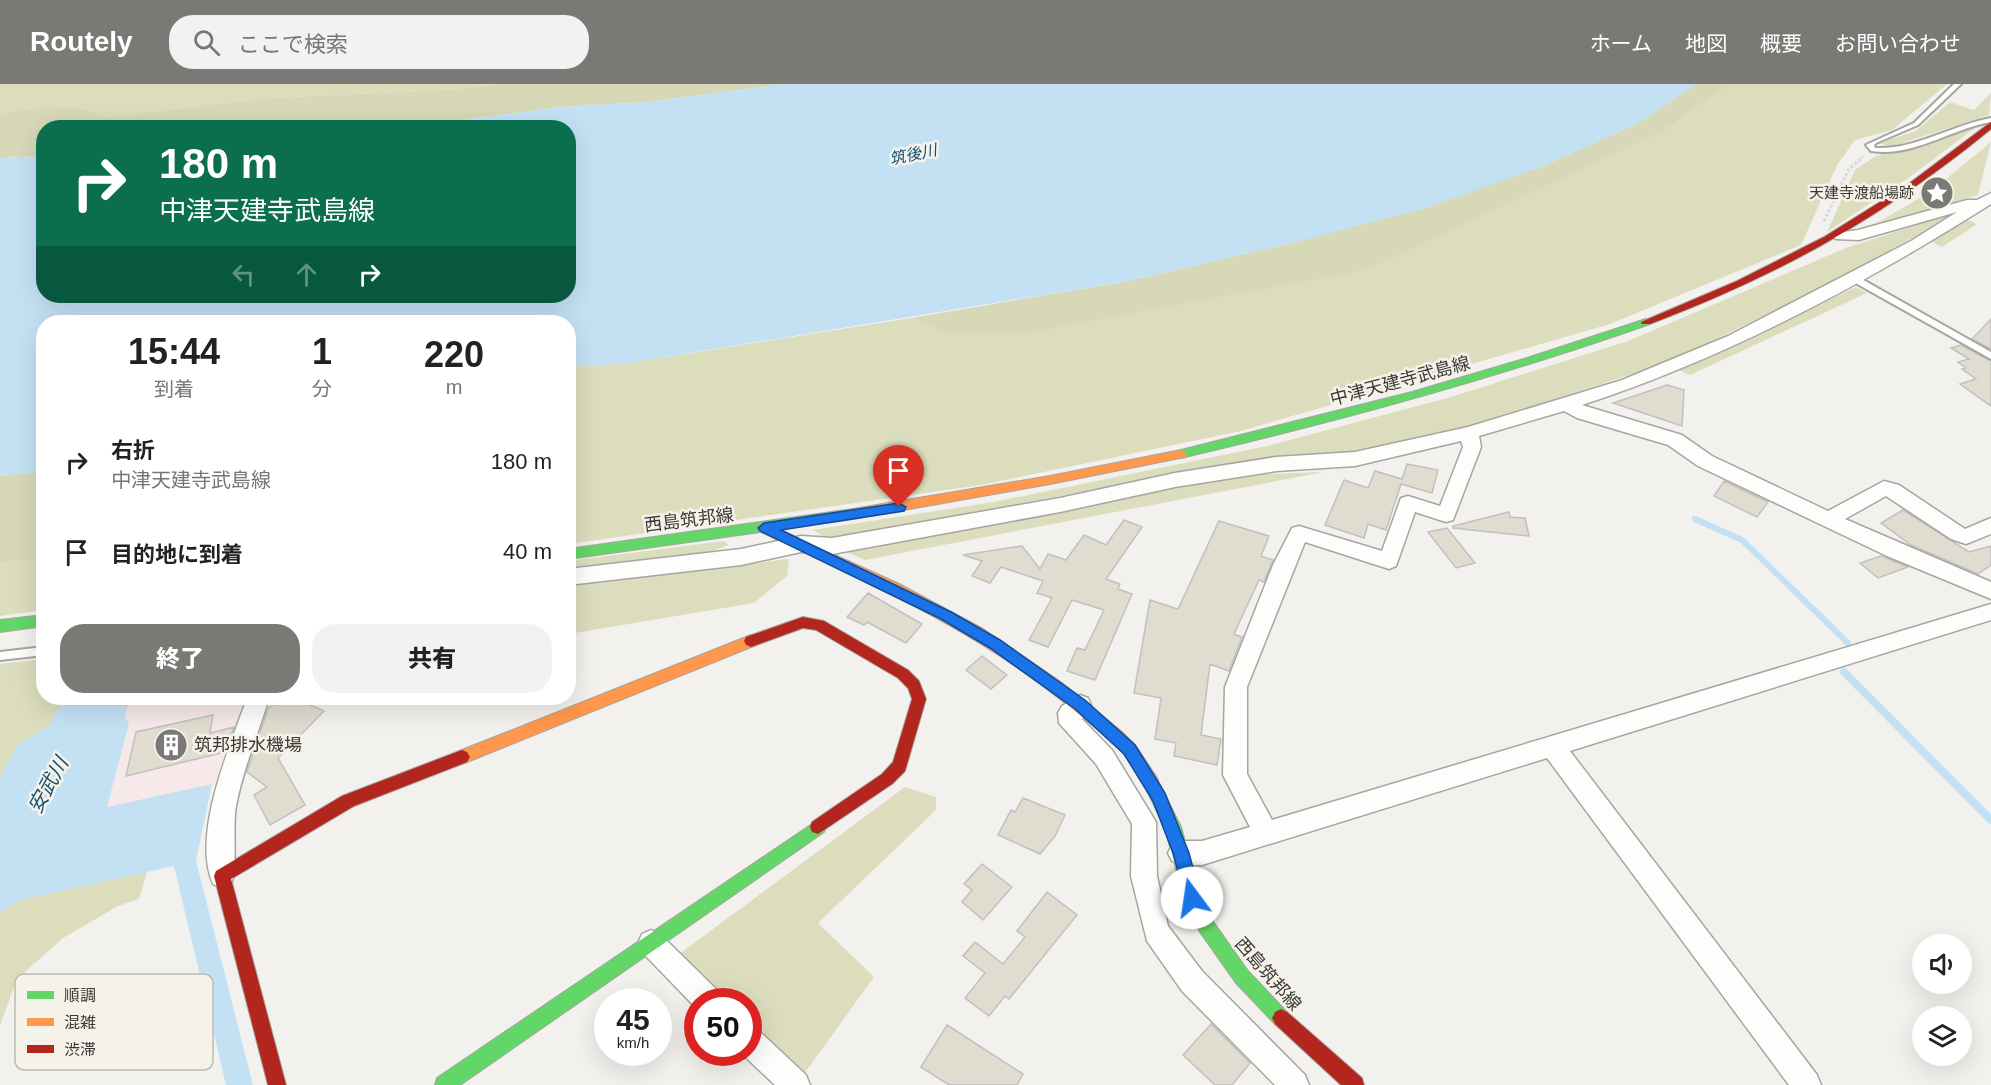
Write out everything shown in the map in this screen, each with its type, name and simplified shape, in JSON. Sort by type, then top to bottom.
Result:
[{"type":"main road","name":"中津天建寺武島線","points":[[764,528],[989,494],[1142,464],[1445,389],[1617,334],[1729,290],[1841,236],[1928,179],[1991,125]]},
{"type":"main road","name":"西島筑邦線","points":[[576,553],[764,528],[946,615],[995,644],[1080,705],[1129,750],[1159,798],[1181,853],[1192,898],[1214,938],[1251,987],[1310,1046],[1355,1085]]},
{"type":"main road","points":[[0,626],[36,621]]},
{"type":"main road","points":[[277,1085],[222,876],[348,801],[648,684],[786,626],[803,622],[819,625],[903,674],[914,685],[919,699],[900,766],[887,779],[444,1085]]},
{"type":"street","points":[[1841,236],[1859,236],[1988,197]]},
{"type":"street","points":[[576,575],[741,557],[801,544],[832,546],[1060,505],[1175,480],[1276,464],[1356,459],[1469,433],[1628,384],[1734,340],[1855,279],[1967,214],[1988,197]]},
{"type":"street","points":[[1566,404],[1583,414],[1675,440],[1705,461],[1938,571],[1991,591]]},
{"type":"street","points":[[1266,833],[1235,775],[1236,687],[1283,565],[1299,533],[1389,561],[1408,502],[1446,515],[1472,447],[1469,433]]},
{"type":"street","points":[[1830,519],[1884,488],[1892,490],[1966,537],[1991,525]]},
{"type":"street","points":[[1181,853],[1202,853],[1991,612]]},
{"type":"street","points":[[222,876],[218,848],[228,782],[256,705]]},
{"type":"street","points":[[1080,705],[1070,714],[1071,723],[1104,757],[1144,822],[1144,876],[1156,932],[1192,981],[1295,1085]]},
{"type":"street","points":[[1552,746],[1807,1085]]},
{"type":"street","points":[[651,943],[695,988]]},
{"type":"street","points":[[762,1053],[796,1085]]},
{"type":"lane","points":[[1958,84],[1916,124],[1874,141],[1870,145],[1873,150],[1891,150],[1976,121],[1991,120]]},
{"type":"lane","points":[[1855,279],[1991,357]]},
{"type":"lane","points":[[0,656],[36,652]]},
{"type":"path","points":[[1822,245],[1818,237],[1849,169],[1873,150]]},
{"type":"shaded area","points":[[128,705],[242,705],[241,726],[218,783],[107,807],[129,724],[125,716]]},
{"type":"green space","points":[[0,84],[501,84],[445,90],[268,98],[107,117],[81,108],[68,107],[0,113]]},
{"type":"green space","points":[[501,84],[784,84],[649,102],[562,107],[460,120],[36,120],[36,156],[0,158],[0,113],[68,107],[107,117],[268,98],[445,90]]},
{"type":"green space","points":[[1696,84],[1730,84],[1662,132],[1370,269],[1026,333],[945,333],[911,318],[1128,281],[1296,242],[1541,167],[1640,122]]},
{"type":"green space","points":[[1730,84],[1947,84],[1892,130],[1855,140],[1837,165],[1801,245],[1610,324],[1241,431],[981,485],[576,543],[576,366],[629,363],[911,318],[945,333],[1370,269],[1662,132]]},
{"type":"green space","points":[[1991,93],[1989,115],[1890,147],[1879,143],[1916,131],[1950,102],[1974,110]]},
{"type":"green space","points":[[1976,127],[1914,174],[1827,232],[1855,170],[1876,156]]},
{"type":"green space","points":[[1991,142],[1978,195],[1870,227],[1925,195],[1941,197],[1953,190],[1945,180]]},
{"type":"green space","points":[[1959,211],[1844,277],[1666,363],[1464,428],[1352,455],[1234,463],[830,540],[813,530],[994,502],[1267,446],[1451,397],[1628,341],[1846,248]]},
{"type":"green space","points":[[1966,219],[1977,224],[1942,247],[1932,242]]},
{"type":"green space","points":[[1856,287],[1867,293],[1690,375],[1679,370]]},
{"type":"green space","points":[[1324,472],[865,560],[842,550],[1240,475]]},
{"type":"green space","points":[[36,473],[36,559],[0,563],[0,476]]},
{"type":"green space","points":[[724,541],[729,545],[693,557],[576,572],[576,560]]},
{"type":"green space","points":[[36,559],[36,611],[0,616],[0,563]]},
{"type":"green space","points":[[789,559],[787,576],[754,603],[576,633],[576,585]]},
{"type":"green space","points":[[36,660],[36,705],[62,705],[48,727],[17,745],[0,778],[0,664]]},
{"type":"green space","points":[[905,787],[936,797],[936,810],[818,923],[874,977],[804,1074],[762,1034],[762,988],[713,988],[678,955]]},
{"type":"green space","points":[[147,872],[139,899],[118,906],[63,938],[23,974],[15,974],[15,984],[0,1025],[0,912],[19,900]]},
{"type":"water","name":"筑後川","points":[[784,84],[1696,84],[1640,122],[1541,167],[1426,208],[1296,242],[1128,281],[629,363],[576,367],[576,315],[36,315],[36,473],[0,476],[0,158],[36,156],[36,303],[576,303],[576,120],[460,120],[562,107],[649,102]]},
{"type":"water","name":"安武川","points":[[62,705],[128,705],[125,716],[129,724],[107,807],[212,784],[196,861],[253,1085],[226,1085],[213,1030],[213,974],[200,974],[174,866],[20,900],[0,912],[0,778],[17,745],[48,727]]},
{"type":"building","points":[[1991,319],[1991,349],[1972,339]]},
{"type":"building","points":[[1961,345],[1991,361],[1991,406],[1960,384],[1976,379],[1962,369],[1966,368],[1958,362],[1969,359],[1951,348]]},
{"type":"building","points":[[1667,385],[1684,390],[1682,426],[1613,403]]},
{"type":"building","points":[[1407,464],[1438,470],[1432,493],[1401,484],[1386,530],[1368,524],[1364,538],[1325,525],[1344,480],[1368,488],[1375,471],[1402,479]]},
{"type":"building","points":[[1724,481],[1768,502],[1757,517],[1714,496]]},
{"type":"building","points":[[1903,510],[1969,552],[1991,546],[1991,565],[1978,574],[1911,545],[1881,523]]},
{"type":"building","points":[[1509,512],[1510,517],[1525,518],[1529,536],[1453,528],[1453,526]]},
{"type":"building","points":[[1124,520],[1142,527],[1106,579],[1120,584],[1118,589],[1132,594],[1095,680],[1067,671],[1077,648],[1085,650],[1104,610],[1072,600],[1048,647],[1029,640],[1052,598],[1037,593],[1043,581],[1001,567],[990,583],[972,576],[982,561],[963,555],[1022,546],[1040,569],[1048,554],[1066,560],[1084,535],[1106,545]]},
{"type":"building","points":[[1219,521],[1269,536],[1261,556],[1273,560],[1264,582],[1259,580],[1234,634],[1242,637],[1229,671],[1210,664],[1201,735],[1221,739],[1217,765],[1174,756],[1176,743],[1155,739],[1161,698],[1134,693],[1150,600],[1178,609]]},
{"type":"building","points":[[1447,528],[1475,563],[1456,568],[1428,532]]},
{"type":"building","points":[[1881,556],[1908,567],[1878,578],[1860,563]]},
{"type":"building","points":[[868,593],[922,624],[906,643],[867,622],[864,625],[847,617]]},
{"type":"building","points":[[982,656],[1007,675],[991,689],[966,670]]},
{"type":"building","points":[[272,705],[311,705],[324,711],[278,758],[305,805],[270,825],[254,795],[267,787],[247,772],[268,709]]},
{"type":"building","name":"筑邦排水機場","points":[[213,715],[210,733],[234,727],[225,752],[126,776],[136,732]]},
{"type":"building","points":[[1023,798],[1065,815],[1055,836],[1040,854],[998,835],[1011,810],[1015,812]]},
{"type":"building","points":[[982,864],[1012,887],[983,920],[962,902],[972,890],[964,884]]},
{"type":"building","points":[[1047,892],[1077,915],[1009,999],[1005,996],[989,1016],[965,998],[985,973],[963,956],[975,942],[1003,964],[1025,937],[1017,931]]},
{"type":"building","points":[[1211,1024],[1250,1063],[1232,1085],[1215,1085],[1183,1055]]},
{"type":"building","points":[[947,1025],[1023,1074],[1017,1085],[949,1085],[921,1067]]},
{"type":"waterway","points":[[1695,519],[1742,540],[1848,643]]},
{"type":"waterway","points":[[1844,672],[1991,820]]},
{"type":"traffic: fast","points":[[1181,454],[1416,395],[1589,342],[1646,322]]},
{"type":"traffic: fast","points":[[576,553],[853,514]]},
{"type":"traffic: fast","points":[[0,626],[36,621]]},
{"type":"traffic: fast","points":[[1150,780],[1173,827],[1191,894],[1206,926],[1242,977],[1281,1018]]},
{"type":"traffic: fast","points":[[444,1085],[818,827]]},
{"type":"traffic: slow","points":[[853,514],[1050,480],[1181,454]]},
{"type":"traffic: slow","points":[[764,528],[894,588],[978,633],[1057,687],[1117,737],[1130,750],[1150,780]]},
{"type":"traffic: slow","points":[[462,757],[751,641]]},
{"type":"traffic: jam","points":[[1646,322],[1741,284],[1828,239],[1911,187],[1991,125]]},
{"type":"traffic: jam","points":[[751,641],[803,622],[819,625],[903,674],[914,685],[919,699],[900,766],[887,779],[818,827]]},
{"type":"traffic: jam","points":[[277,1085],[222,876],[348,801],[462,757]]},
{"type":"traffic: jam","points":[[1281,1018],[1355,1085]]},
{"type":"place","name":"天建寺渡船場跡","points":[[1937,193]]},
{"type":"place","name":"筑邦排水機場","points":[[171,745]]},
{"type":"route","points":[[899,507],[764,528],[946,615],[995,644],[1080,705],[1129,750],[1159,798],[1181,853],[1192,898]]}]
